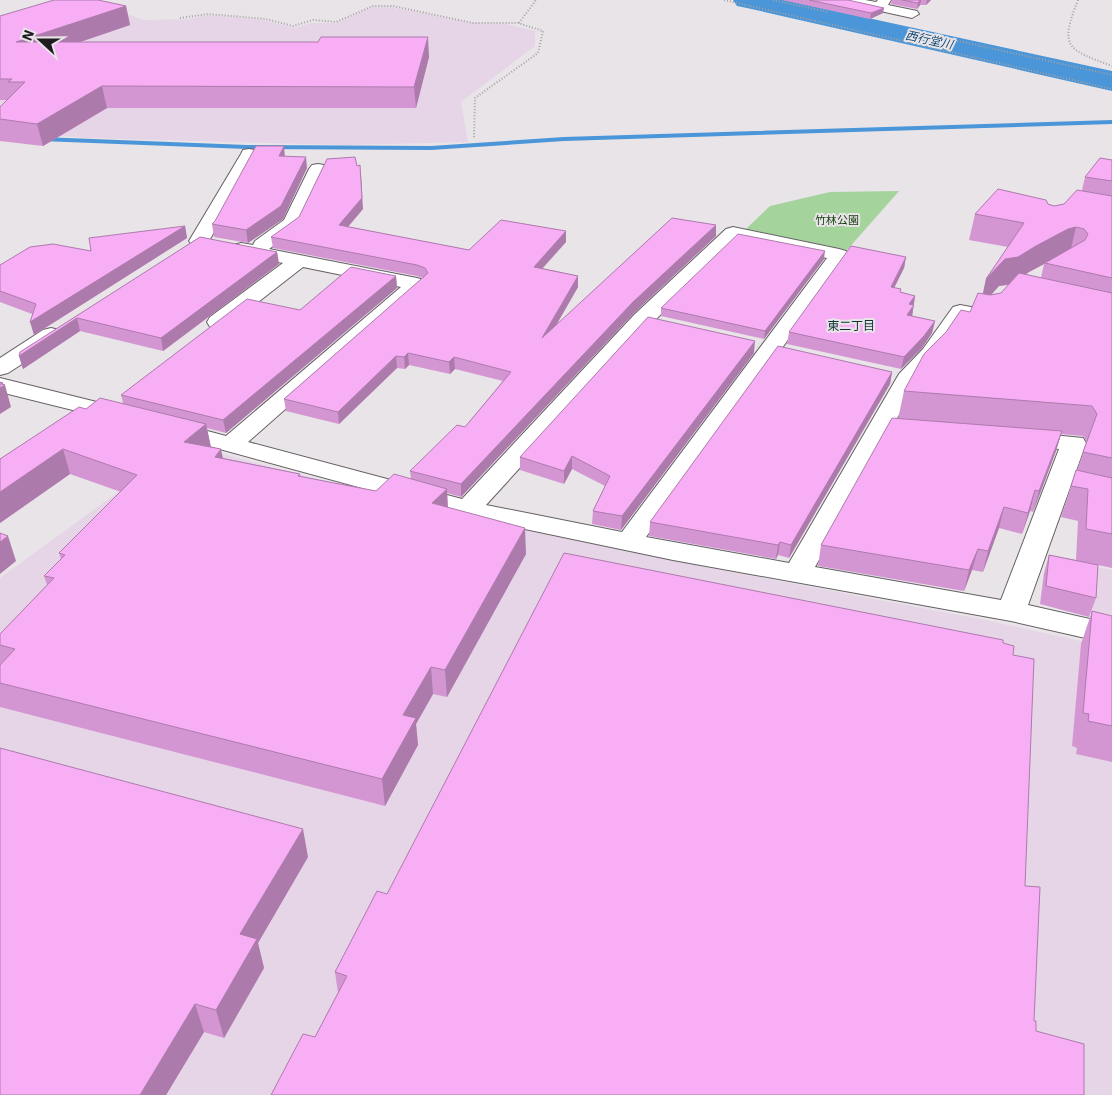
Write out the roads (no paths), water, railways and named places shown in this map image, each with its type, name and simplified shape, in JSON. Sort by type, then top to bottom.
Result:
[{"type":"street","points":[[848,0],[882,3],[912,14]]},
{"type":"street","points":[[231,444],[417,284],[252,251],[206,246],[249,154]]},
{"type":"street","points":[[252,251],[292,223],[318,169]]},
{"type":"street","points":[[468,509],[642,320],[733,233],[839,255],[628,542]]},
{"type":"street","points":[[204,332],[299,260]]},
{"type":"street","points":[[797,574],[878,428],[898,377],[931,354],[960,311],[987,316],[1007,291]]},
{"type":"street","points":[[642,320],[670,326]]},
{"type":"street","points":[[0,368],[66,326]]},
{"type":"street","points":[[0,385],[231,444],[468,509],[797,574],[1011,611],[1112,634]]},
{"type":"street","points":[[102,410],[125,392]]},
{"type":"street","points":[[878,428],[908,430]]},
{"type":"street","points":[[996,437],[1074,443],[1011,611]]},
{"type":"street","points":[[1058,488],[1085,495]]},
{"type":"waterway","name":"西行堂川","points":[[747,0],[1112,81]]},
{"type":"waterway","points":[[41,139],[247,147],[431,148],[564,139],[1112,122]]},
{"type":"district","name":"東二丁目","points":[[851,326]]},
{"type":"park label","name":"竹林公園","points":[[837,220]]}]
